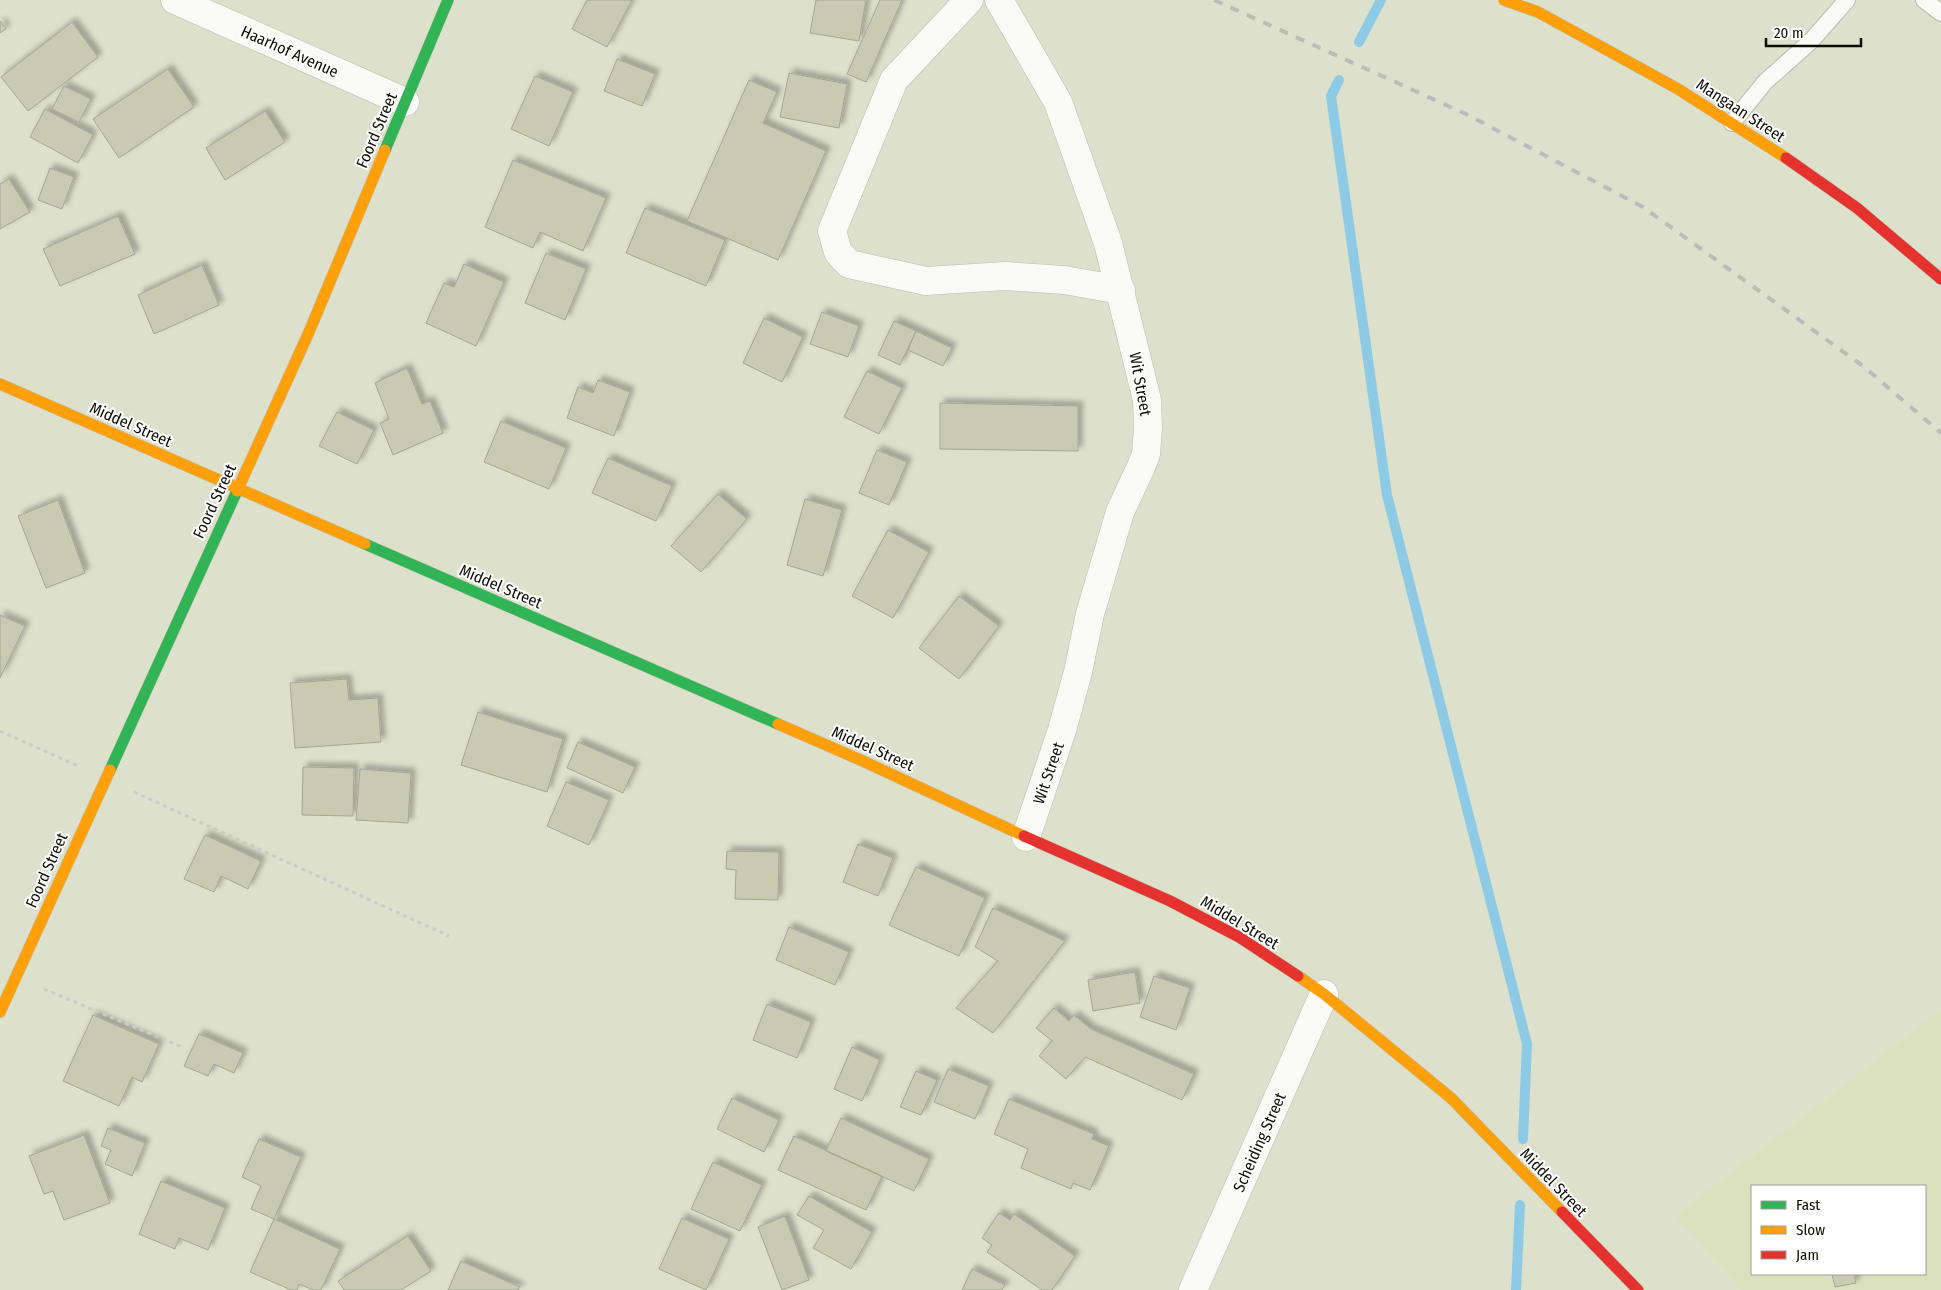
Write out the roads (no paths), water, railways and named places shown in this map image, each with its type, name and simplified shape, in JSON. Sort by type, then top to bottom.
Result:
[{"type":"street","name":"Haarhof Avenue","points":[[175,0],[405,102]]},
{"type":"street","name":"Foord Street","points":[[0,1012],[309,332],[448,0]]},
{"type":"street","points":[[969,0],[894,80],[832,231],[838,252],[849,264],[926,280],[1005,276],[1064,280],[1121,290]]},
{"type":"street","name":"Wit Street","points":[[999,0],[1058,102],[1108,243],[1121,290],[1146,400],[1148,428],[1146,454],[1120,512],[1090,614],[1078,672],[1062,730],[1026,837]]},
{"type":"street","name":"Mangaan Street","points":[[1504,0],[1538,12],[1678,89],[1732,123],[1857,208],[1941,279]]},
{"type":"street","name":"Middel Street","points":[[0,384],[865,762],[1026,837],[1179,905],[1239,937],[1324,994],[1451,1098],[1638,1290]]},
{"type":"street","name":"Scheiding Street","points":[[1193,1290],[1324,994]]},
{"type":"lane","points":[[1732,123],[1765,82],[1811,41],[1847,0]]},
{"type":"lane","points":[[1924,0],[1940,11]]},
{"type":"waterway","points":[[1359,42],[1381,0]]},
{"type":"waterway","points":[[1339,80],[1331,96],[1387,495],[1527,1044],[1523,1139]]},
{"type":"waterway","points":[[1516,1290],[1520,1205]]},
{"type":"railway","points":[[1214,0],[1466,114],[1643,207],[1863,366],[1941,433]]}]
